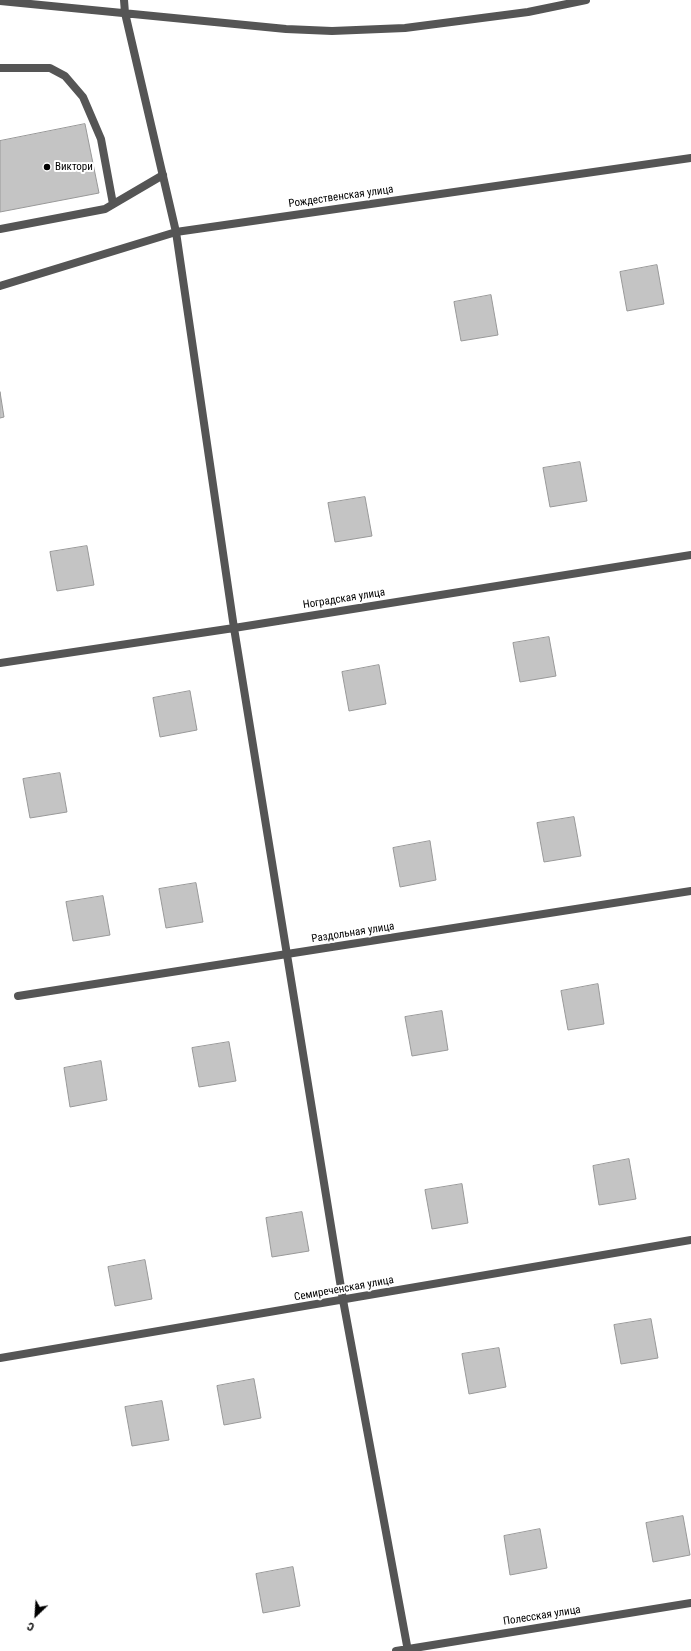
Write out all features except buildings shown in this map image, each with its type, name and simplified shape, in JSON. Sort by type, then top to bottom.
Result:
[{"type":"street","points":[[124,0],[125,13],[176,232],[234,628],[286,954],[343,1300],[408,1650]]},
{"type":"street","points":[[0,1],[332,31],[405,28],[528,12],[586,0]]},
{"type":"street","points":[[0,68],[50,68],[65,76],[83,97],[101,139],[113,204]]},
{"type":"street","name":"Рождественская улица","points":[[0,286],[176,232],[691,158]]},
{"type":"street","points":[[0,229],[105,209],[163,175]]},
{"type":"street","name":"Ноградская улица","points":[[0,663],[234,628],[691,555]]},
{"type":"street","name":"Раздольная улица","points":[[18,996],[691,891]]},
{"type":"street","name":"Семиреченская улица","points":[[0,1358],[691,1240]]},
{"type":"street","name":"Полесская улица","points":[[396,1651],[691,1603]]},
{"type":"place","name":"Виктори","points":[[47,167]]}]
